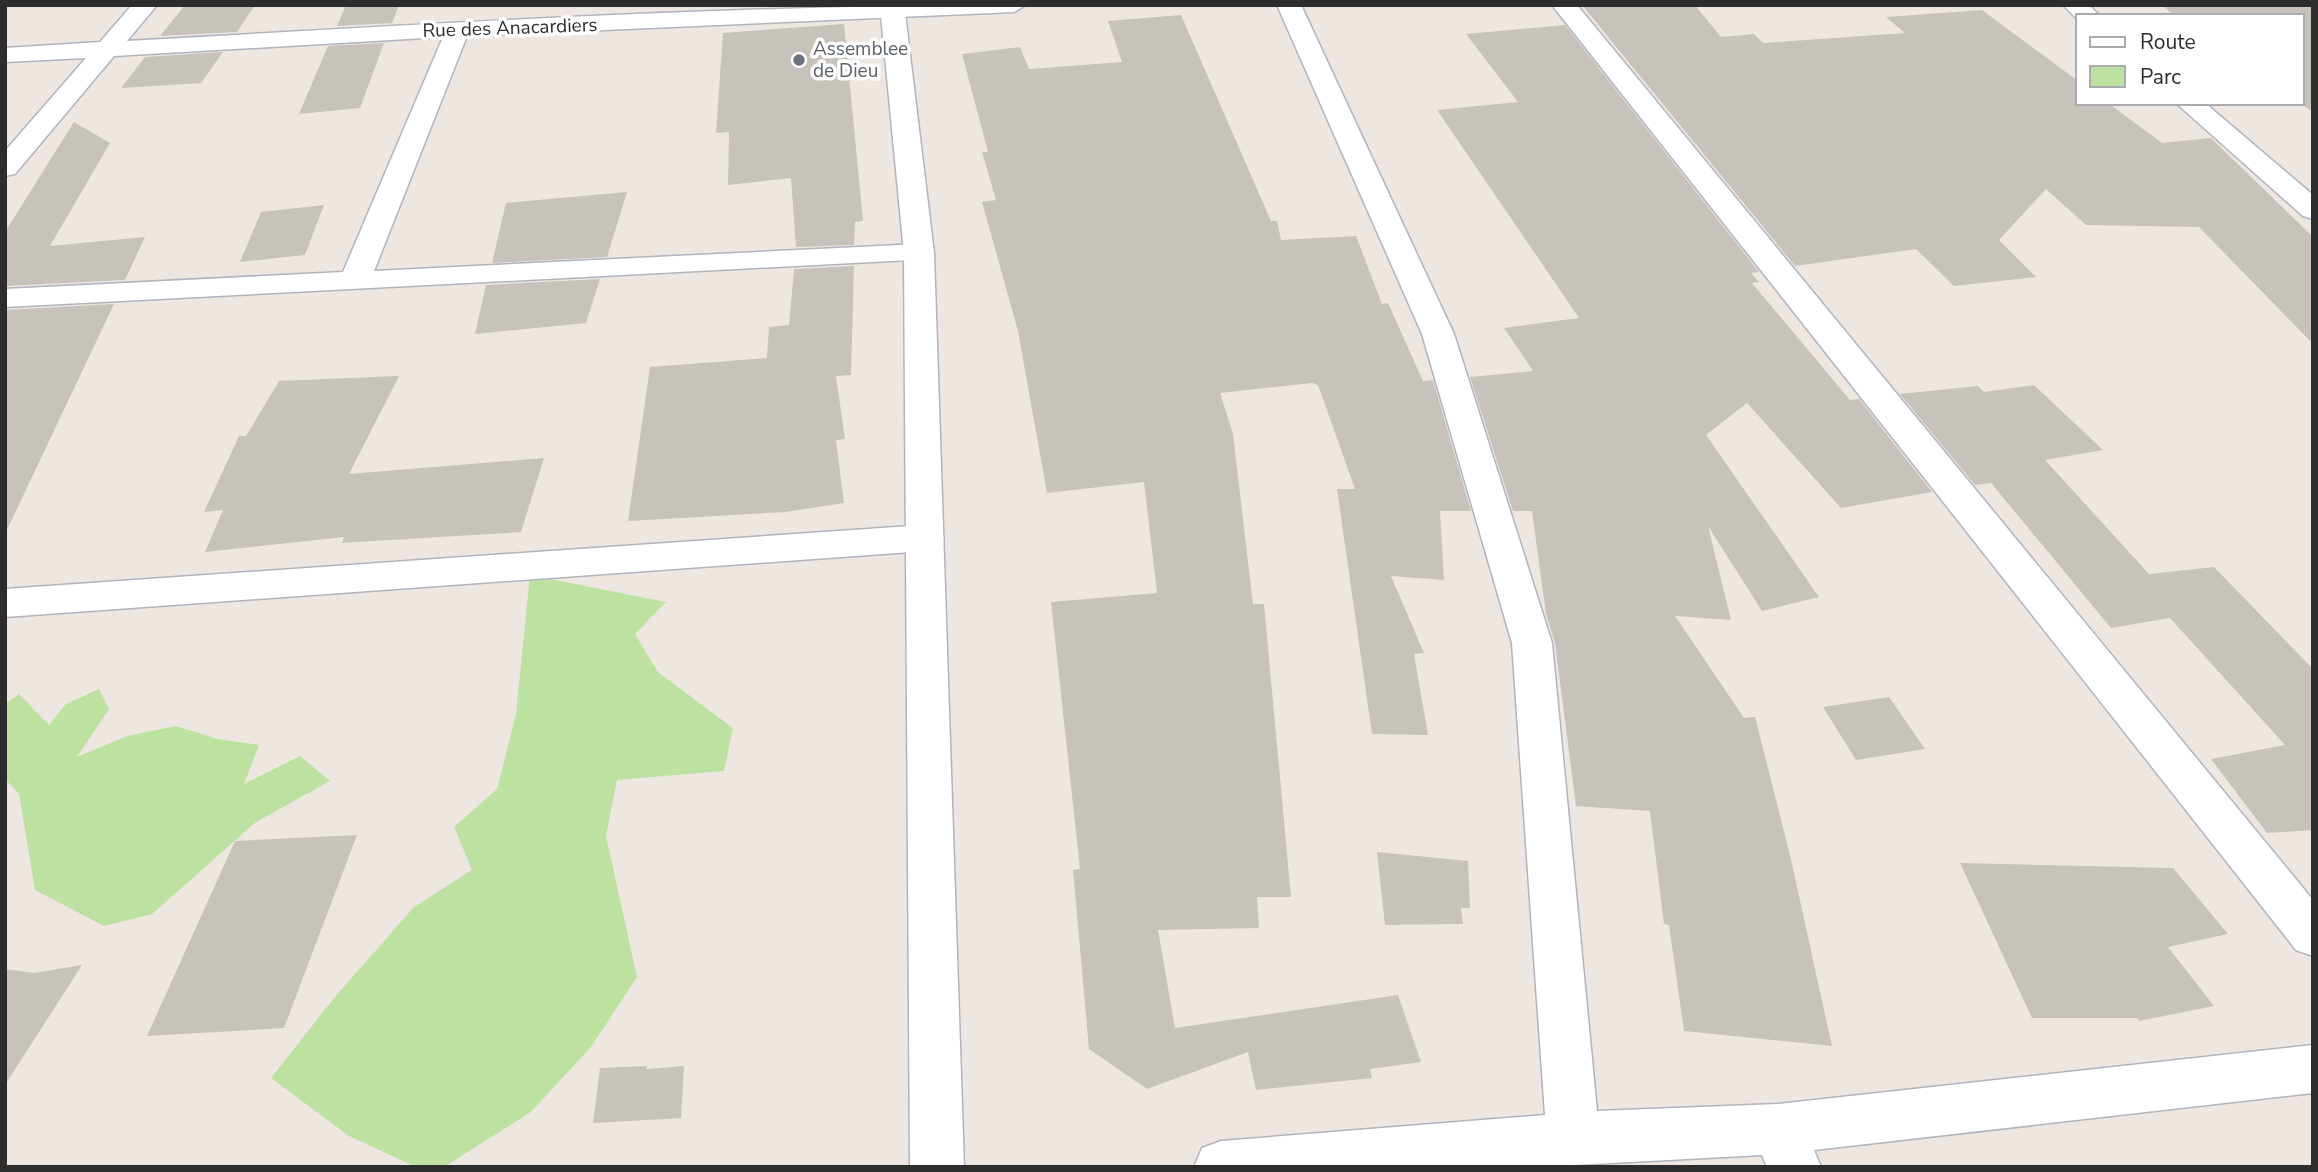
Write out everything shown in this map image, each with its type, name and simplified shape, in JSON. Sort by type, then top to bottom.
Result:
[{"type":"street","points":[[5,168],[111,48],[145,5]]},
{"type":"street","name":"Rue des Anacardiers","points":[[5,55],[458,29],[1014,5]]},
{"type":"street","points":[[1289,5],[1438,334],[1532,643],[1573,1138]]},
{"type":"street","points":[[1564,5],[2313,935]]},
{"type":"street","points":[[893,9],[919,253],[937,1167]]},
{"type":"street","points":[[354,282],[458,29]]},
{"type":"street","points":[[2191,105],[2313,210]]},
{"type":"street","points":[[5,298],[919,253]]},
{"type":"street","points":[[5,603],[925,538]]},
{"type":"street","points":[[1221,1167],[1573,1138],[1786,1148],[2313,1069]]},
{"type":"green space","points":[[530,575],[666,602],[635,634],[658,672],[733,728],[724,771],[617,780],[606,836],[637,977],[591,1047],[531,1112],[444,1167],[416,1167],[349,1136],[271,1078],[334,998],[414,907],[472,870],[454,827],[497,789],[516,714]]},
{"type":"green space","points":[[99,689],[109,709],[77,757],[127,736],[176,726],[218,739],[259,745],[244,784],[300,756],[330,781],[256,822],[152,914],[104,926],[35,890],[19,794],[5,779],[5,704],[19,694],[49,725],[66,704]]},
{"type":"building","points":[[185,5],[255,5],[237,32],[160,36]]},
{"type":"building","points":[[346,5],[399,5],[392,23],[337,26]]},
{"type":"building","points":[[1582,5],[1695,5],[1721,37],[1754,34],[1763,43],[1905,33],[1886,17],[1982,10],[2076,80],[2076,105],[2111,105],[2162,143],[2211,138],[2313,237],[2313,344],[2199,227],[2086,225],[2046,189],[1999,240],[2036,277],[1954,286],[1916,249],[1795,266]]},
{"type":"building","points":[[2161,5],[2313,5],[2313,112],[2303,105],[2304,14],[2173,14]]},
{"type":"building","points":[[1181,15],[1271,221],[1277,221],[1281,240],[1356,236],[1382,304],[1388,303],[1423,381],[1433,380],[1471,511],[1440,511],[1444,580],[1391,576],[1424,653],[1414,654],[1428,735],[1372,734],[1337,489],[1355,489],[1318,385],[1312,383],[1220,393],[1233,434],[1253,604],[1264,604],[1291,897],[1257,897],[1259,928],[1158,930],[1175,1028],[1398,995],[1421,1062],[1370,1069],[1372,1078],[1256,1090],[1248,1052],[1147,1089],[1089,1049],[1073,870],[1080,869],[1051,602],[1157,593],[1144,482],[1047,493],[1018,331],[982,202],[996,200],[982,152],[988,152],[962,54],[1020,47],[1029,69],[1122,62],[1108,21]]},
{"type":"building","points":[[844,24],[863,221],[855,222],[854,245],[796,247],[791,178],[728,185],[729,132],[716,133],[723,33]]},
{"type":"building","points":[[1565,25],[1759,272],[1751,273],[1759,282],[1752,283],[1850,400],[1859,399],[1932,492],[1841,508],[1747,403],[1706,435],[1819,597],[1762,611],[1708,526],[1731,620],[1675,616],[1744,718],[1755,717],[1790,855],[1832,1046],[1684,1031],[1669,925],[1664,924],[1650,811],[1576,806],[1555,643],[1546,614],[1532,511],[1513,511],[1470,377],[1533,371],[1504,328],[1579,318],[1437,110],[1518,102],[1466,34]]},
{"type":"building","points":[[384,43],[360,108],[299,114],[328,46]]},
{"type":"building","points":[[223,52],[201,83],[121,88],[145,57]]},
{"type":"building","points":[[74,122],[110,143],[50,246],[145,237],[125,280],[5,286],[5,232]]},
{"type":"building","points":[[627,192],[607,257],[492,263],[506,203]]},
{"type":"building","points":[[324,205],[305,255],[240,262],[261,212]]},
{"type":"building","points":[[854,266],[851,375],[836,376],[845,439],[836,440],[844,503],[785,512],[628,521],[650,367],[767,358],[769,327],[789,325],[794,269]]},
{"type":"building","points":[[600,279],[586,323],[475,334],[486,285]]},
{"type":"building","points":[[114,304],[5,534],[5,310]]},
{"type":"building","points":[[399,376],[349,474],[544,458],[521,532],[342,543],[344,537],[205,552],[223,510],[204,512],[239,436],[246,436],[279,381]]},
{"type":"building","points":[[2034,385],[2103,450],[2045,460],[2149,574],[2214,567],[2313,669],[2313,830],[2267,833],[2211,759],[2285,745],[2170,618],[2111,628],[1991,483],[1975,485],[1900,394],[1978,386],[1984,392]]},
{"type":"building","points":[[1889,697],[1925,749],[1856,760],[1823,707]]},
{"type":"building","points":[[357,835],[284,1028],[147,1036],[235,841]]},
{"type":"building","points":[[1377,852],[1468,861],[1470,908],[1461,908],[1463,924],[1385,925]]},
{"type":"building","points":[[1960,863],[2173,868],[2228,934],[2168,947],[2214,1006],[2139,1021],[2137,1018],[2032,1018]]},
{"type":"building","points":[[82,965],[5,1085],[5,969],[34,973]]},
{"type":"building","points":[[647,1066],[646,1069],[684,1066],[681,1118],[593,1123],[600,1068]]},
{"type":"place","name":"Assemblee de Dieu","points":[[799,60]]}]
